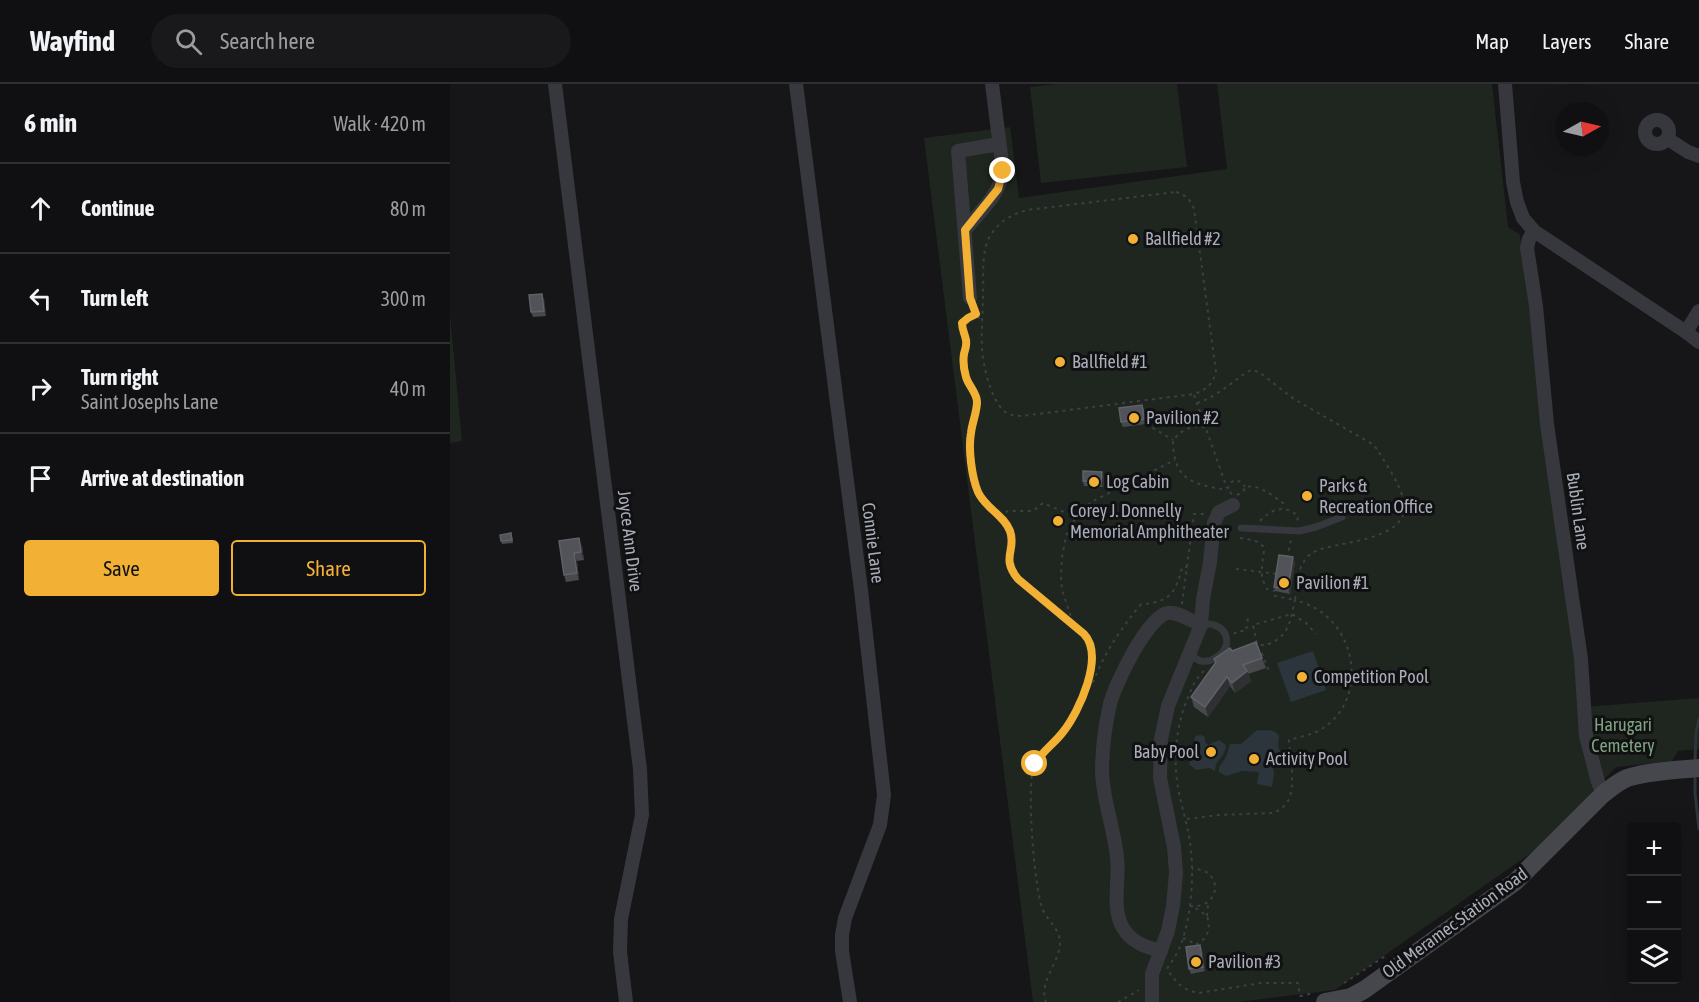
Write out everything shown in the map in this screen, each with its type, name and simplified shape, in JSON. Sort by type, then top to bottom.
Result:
[{"type":"street","name":"Joyce Ann Drive","points":[[555,84],[640,769],[642,815],[621,919],[620,952],[626,1002]]},
{"type":"street","name":"Connie Lane","points":[[796,84],[861,590],[884,795],[880,825],[845,918],[842,935],[842,951],[850,1002]]},
{"type":"street","points":[[965,230],[998,189],[1003,171],[992,84]]},
{"type":"street","points":[[1505,84],[1513,182],[1523,218],[1534,231],[1699,342]]},
{"type":"street","points":[[1668,139],[1699,156]]},
{"type":"street","points":[[970,298],[958,151],[999,144]]},
{"type":"street","name":"Bublin Lane","points":[[1534,231],[1527,248],[1536,306],[1547,424],[1578,628],[1586,736],[1603,794]]},
{"type":"street","points":[[1686,332],[1699,311]]},
{"type":"street","points":[[1152,1002],[1152,974],[1161,951],[1173,906],[1176,873],[1174,847],[1160,778],[1161,739],[1168,706],[1201,625],[1214,523],[1219,512],[1233,505]]},
{"type":"street","points":[[1161,951],[1140,945],[1129,936],[1122,926],[1118,913],[1118,857],[1102,774],[1106,730],[1116,688],[1136,648],[1158,617],[1172,613],[1201,625]]},
{"type":"street","name":"Old Meramec Station Road","points":[[1323,997],[1351,997],[1364,990],[1515,882],[1603,794],[1614,786],[1626,779],[1641,775],[1692,768]]},
{"type":"lane","points":[[1241,528],[1299,531],[1342,517]]},
{"type":"lane","points":[[1189,654],[1201,661],[1208,661],[1222,654],[1226,648],[1224,631],[1219,627],[1201,625]]},
{"type":"path","points":[[1176,192],[1188,198],[1194,209],[1216,372],[1206,389],[1194,394],[1022,416],[1005,411],[997,401],[985,368],[982,347],[986,249],[996,228],[1007,218],[1027,210],[1176,192]]},
{"type":"path","points":[[970,298],[982,326]]},
{"type":"path","points":[[976,314],[962,323],[962,329],[967,344],[964,354],[966,379],[977,403],[970,437],[970,449],[979,495],[999,516],[1011,534],[1008,561],[1018,579],[1087,636],[1092,646],[1087,684],[1079,706],[1056,741],[1038,758],[1032,777],[1031,801],[1037,884],[1043,910],[1058,933],[1060,942],[1044,991],[1046,1002]]},
{"type":"path","points":[[1197,403],[1224,389],[1247,372],[1255,370],[1294,399],[1372,444],[1397,486],[1404,508],[1403,517],[1398,524],[1368,538],[1319,549],[1309,555],[1302,565],[1292,615],[1288,628],[1279,639],[1266,645],[1257,644],[1253,625],[1292,615],[1306,623],[1316,634]]},
{"type":"path","points":[[1194,394],[1233,505]]},
{"type":"path","points":[[1132,402],[1133,411]]},
{"type":"path","points":[[1146,424],[1173,440]]},
{"type":"path","points":[[1205,427],[1188,427],[1173,440],[1176,465],[1184,476],[1196,483],[1227,490],[1233,495],[1239,495],[1245,488],[1251,486],[1267,492],[1283,503],[1283,508]]},
{"type":"path","points":[[1074,625],[1062,590],[1062,557],[1066,536],[1076,517],[1091,502],[1175,460]]},
{"type":"path","points":[[1227,490],[1230,483],[1235,480],[1241,482],[1245,488]]},
{"type":"path","points":[[999,516],[1008,512],[1033,511],[1043,503],[1076,517]]},
{"type":"path","points":[[1182,604],[1194,514],[1211,515]]},
{"type":"path","points":[[1240,538],[1256,540],[1263,547],[1265,552],[1262,577],[1267,589],[1275,591]]},
{"type":"path","points":[[1087,684],[1092,685],[1101,661],[1114,638],[1141,604],[1161,601],[1171,596],[1182,567],[1187,567]]},
{"type":"path","points":[[1236,569],[1278,574]]},
{"type":"path","points":[[1186,820],[1218,815],[1265,815],[1281,810],[1289,800],[1292,787],[1289,740],[1320,730],[1334,719],[1346,701],[1352,681],[1351,657],[1345,642],[1325,615],[1313,607],[1295,600],[1270,595]]},
{"type":"path","points":[[1061,614],[1068,610]]},
{"type":"path","points":[[1234,637],[1236,632],[1246,631],[1248,618]]},
{"type":"path","points":[[1248,650],[1261,650],[1269,671]]},
{"type":"path","points":[[1203,667],[1209,669],[1201,673],[1198,678],[1183,710],[1178,733],[1177,778],[1186,820],[1192,868],[1190,906],[1183,938],[1177,954],[1167,969],[1178,985],[1199,993],[1262,982],[1280,982],[1298,983],[1300,996],[1323,997]]},
{"type":"path","points":[[1192,675],[1198,678]]},
{"type":"path","points":[[1183,938],[1195,945],[1206,937],[1209,928],[1207,916],[1209,901],[1215,890],[1213,878],[1204,870],[1192,868]]},
{"type":"path","points":[[1194,907],[1209,901]]},
{"type":"path","points":[[1190,906],[1207,916]]},
{"type":"path","points":[[1342,984],[1391,952]]},
{"type":"path","points":[[1118,1002],[1151,984]]},
{"type":"green space","points":[[1058,84],[1177,84],[1187,167],[1041,183],[1030,87]]},
{"type":"green space","name":"Harugari Cemetery","points":[[1217,84],[1492,84],[1508,227],[1520,235],[1584,707],[1699,698],[1699,749],[1678,751],[1672,761],[1616,767],[1538,848],[1335,990],[1238,1002],[1033,1002],[924,138],[1010,127],[1019,198],[1227,169]]},
{"type":"green space","points":[[450,315],[462,441],[450,443]]},
{"type":"shaded area","name":"Competition Pool","points":[[1313,651],[1326,690],[1291,702],[1277,663]]},
{"type":"shaded area","name":"Activity Pool","points":[[1257,730],[1272,731],[1279,736],[1278,747],[1282,754],[1282,761],[1273,768],[1272,787],[1257,784],[1259,772],[1242,771],[1226,776],[1219,772],[1219,767],[1226,757],[1230,744],[1241,744]]},
{"type":"shaded area","name":"Baby Pool","points":[[1201,735],[1205,737],[1208,745],[1219,740],[1226,745],[1215,771],[1209,768],[1196,770],[1189,764],[1191,756],[1201,749],[1194,739]]},
{"type":"building","points":[[542,294],[544,311],[531,312],[529,295]]},
{"type":"building","name":"Pavilion #2","points":[[1142,405],[1144,419],[1121,422],[1119,408]]},
{"type":"building","points":[[1083,471],[1102,472],[1101,482],[1083,481]]},
{"type":"building","points":[[511,533],[512,540],[501,541],[500,535]]},
{"type":"building","points":[[579,538],[581,552],[574,553],[577,573],[564,575],[559,541]]},
{"type":"building","name":"Pavilion #1","points":[[1279,555],[1293,557],[1288,589],[1274,587]]},
{"type":"building","points":[[1256,642],[1262,658],[1243,665],[1247,671],[1232,683],[1227,677],[1205,707],[1191,697],[1216,662],[1214,659],[1230,648],[1232,651]]},
{"type":"building","name":"Pavilion #3","points":[[1200,945],[1203,967],[1189,969],[1186,947]]},
{"type":"waterway","points":[[1695,761],[1699,719]]},
{"type":"waterway","points":[[1695,774],[1699,829]]},
{"type":"place","name":"Ballfield #2","points":[[1133,239]]},
{"type":"place","name":"Ballfield #1","points":[[1060,362]]},
{"type":"place","name":"Pavilion #2","points":[[1134,418]]},
{"type":"place","name":"Log Cabin","points":[[1094,482]]},
{"type":"place","name":"Parks & Recreation Office","points":[[1307,496]]},
{"type":"place","name":"Corey J. Donnelly Memorial Amphitheater","points":[[1058,521]]},
{"type":"place","name":"Pavilion #1","points":[[1284,583]]},
{"type":"place","name":"Competition Pool","points":[[1302,677]]},
{"type":"place","name":"Baby Pool","points":[[1211,752]]},
{"type":"place","name":"Activity Pool","points":[[1254,759]]},
{"type":"place","name":"Pavilion #3","points":[[1196,962]]},
{"type":"route","points":[[1003,171],[998,189],[965,230],[970,298],[976,314],[962,323],[962,329],[967,344],[964,354],[966,379],[977,399],[970,449],[977,489],[982,499],[1009,529],[1011,539],[1008,561],[1018,579],[1084,634],[1090,641],[1092,649],[1085,691],[1079,706],[1063,732],[1042,753],[1035,764]]}]
